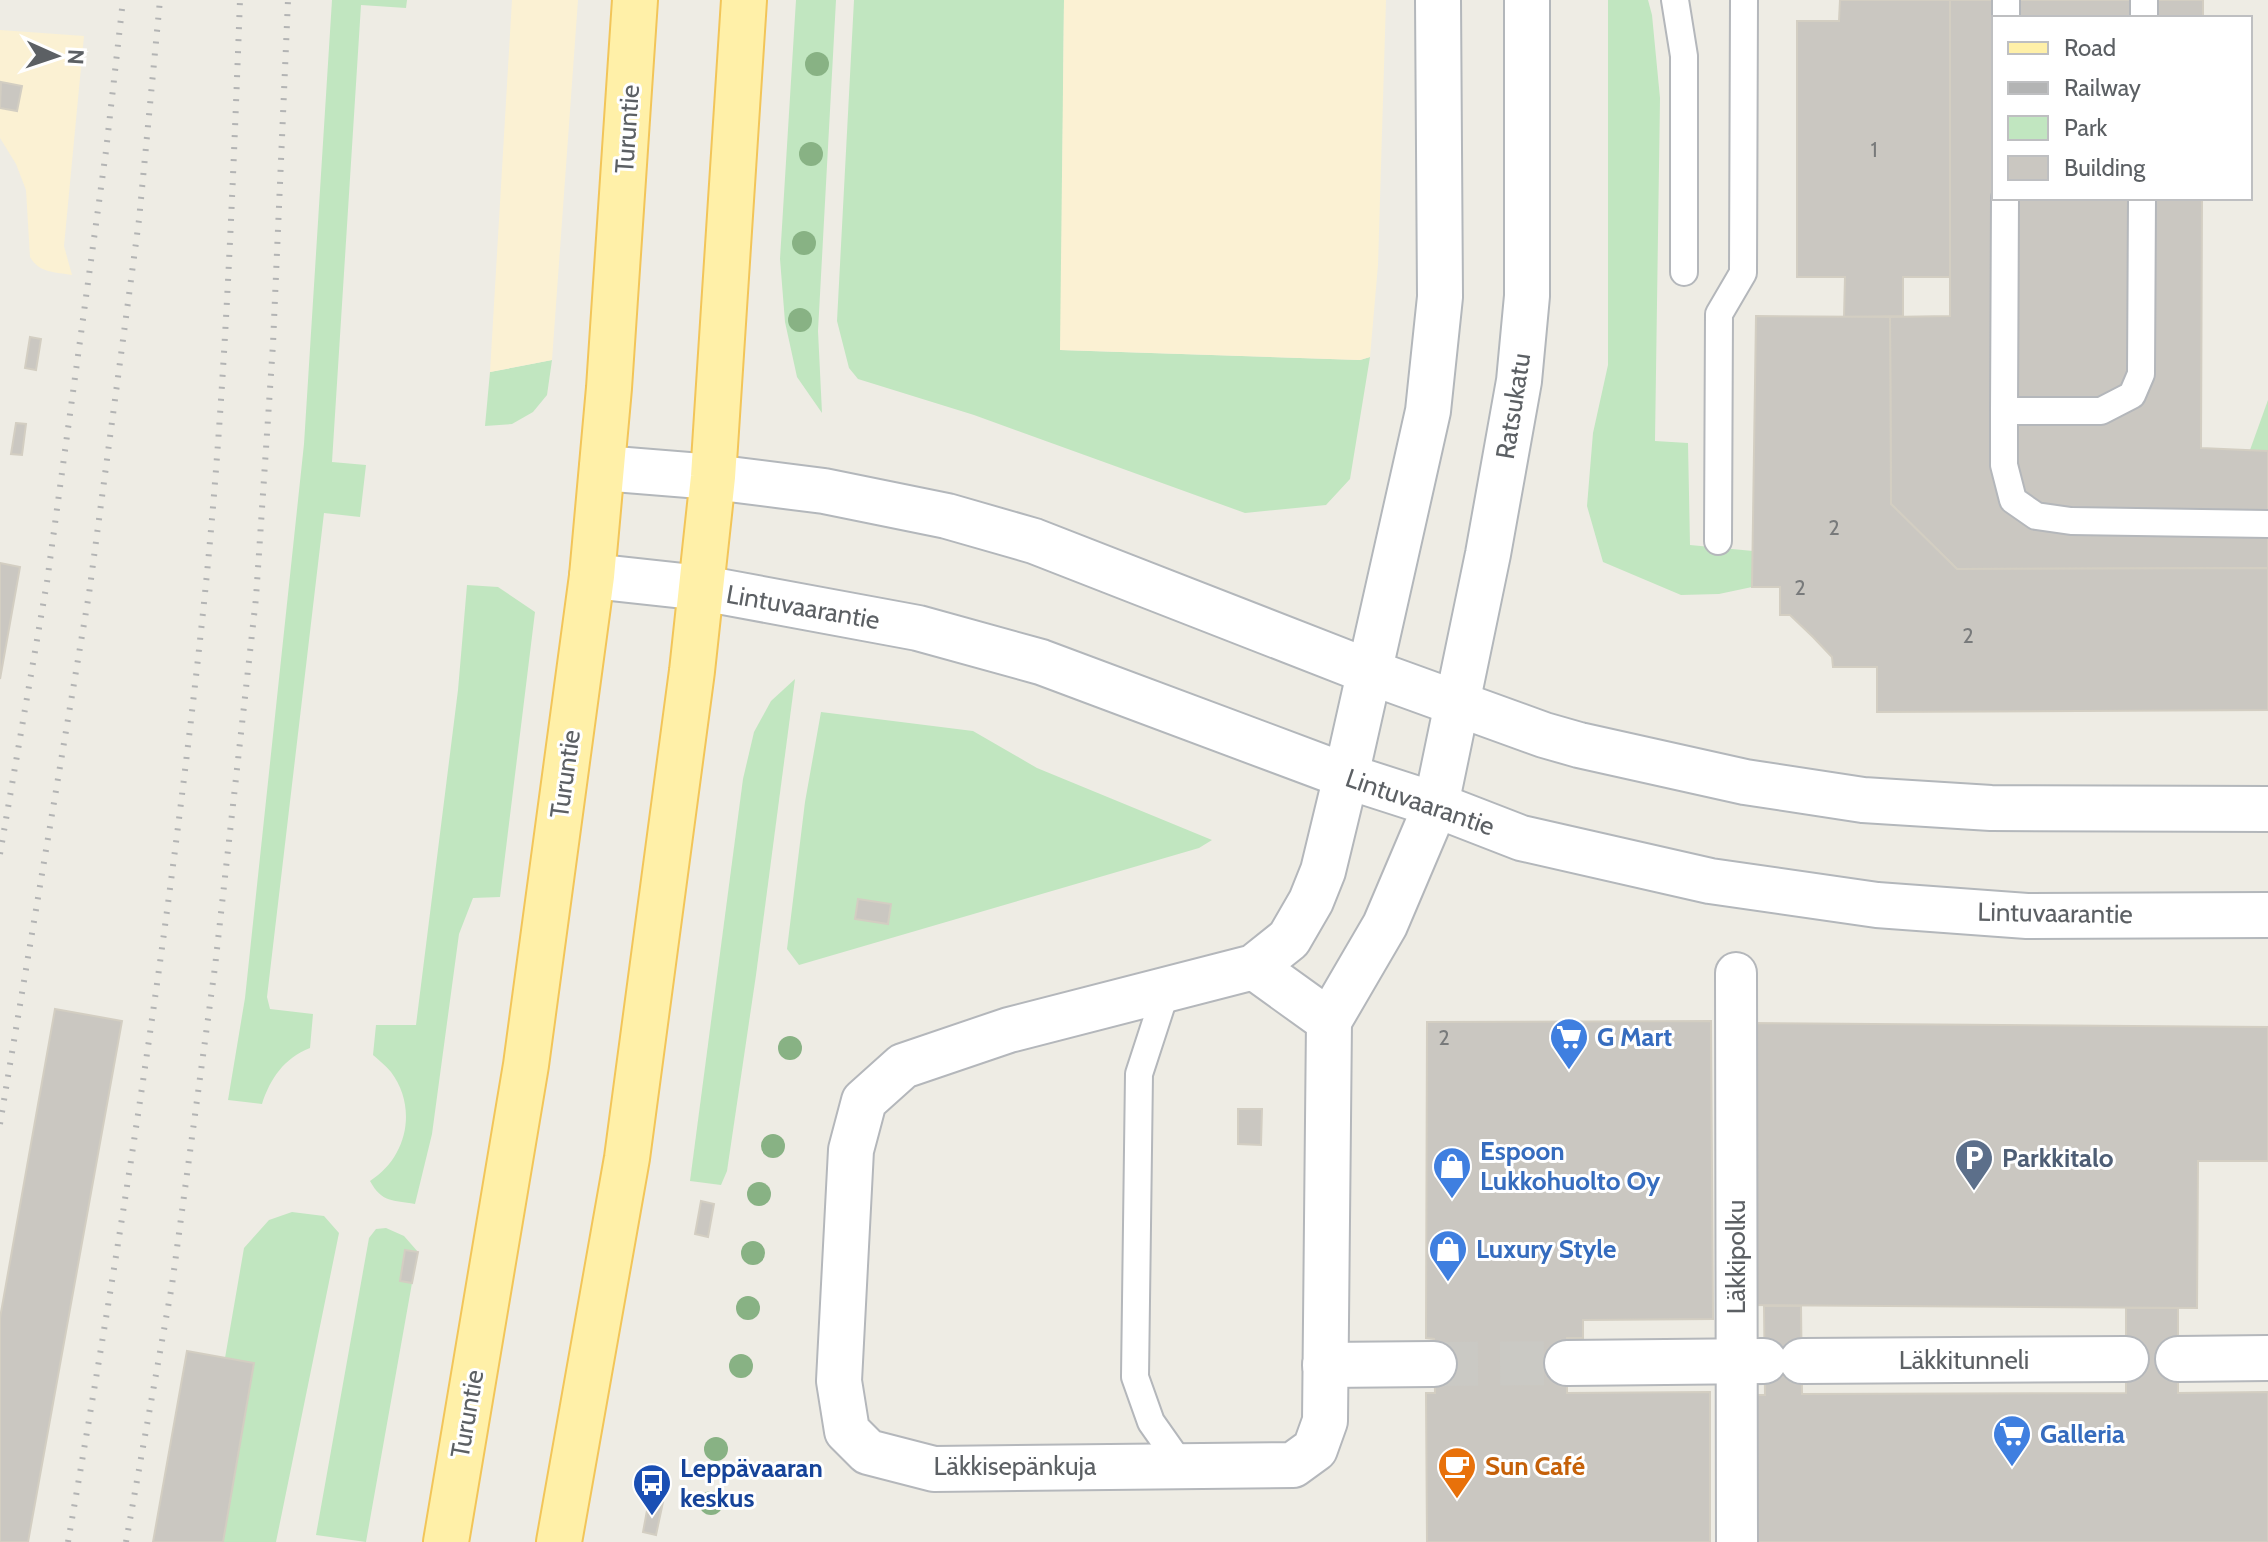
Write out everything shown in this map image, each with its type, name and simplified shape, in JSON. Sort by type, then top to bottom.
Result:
[{"type":"main road","name":"Turuntie","points":[[446,1542],[526,1065],[592,576],[635,0]]},
{"type":"main road","points":[[559,1542],[627,1158],[702,588],[713,477],[744,0]]},
{"type":"main road","points":[[1346,776],[1428,411],[1440,297],[1438,0]]},
{"type":"main road","name":"Ratsukatu","points":[[1436,805],[1519,381],[1527,296],[1527,0]]},
{"type":"main road","points":[[602,468],[713,477],[850,494],[947,516],[1034,541],[1370,672],[1579,745],[1745,782],[1863,800],[1991,808],[2268,809]]},
{"type":"main road","name":"Lintuvaarantie","points":[[592,576],[702,588],[918,628],[1041,662],[1521,838],[1710,881],[1877,905],[2027,916],[2268,915]]},
{"type":"main road","name":"Läkkisepänkuja","points":[[1346,776],[1323,871],[1311,901],[1289,939],[1254,967],[1009,1030],[903,1066],[864,1101],[851,1150],[839,1381],[847,1431],[868,1452],[934,1469],[1293,1465],[1315,1449],[1325,1421],[1329,1021],[1385,925],[1436,805]]},
{"type":"main road","points":[[1254,967],[1329,1021]]},
{"type":"main road","points":[[2178,1359],[2268,1358]]},
{"type":"main road","name":"Läkkitunneli","points":[[1567,1363],[2126,1359]]},
{"type":"main road","points":[[1325,1365],[1434,1364]]},
{"type":"street","name":"Läkkipolku","points":[[1736,973],[1768,1361],[1737,1542]]},
{"type":"lane","points":[[1675,0],[1684,56],[1684,272]]},
{"type":"lane","points":[[1718,541],[1719,314],[1743,273],[1744,0]]},
{"type":"lane","points":[[2005,200],[2004,465],[2013,500],[2036,516],[2071,521],[2268,524]]},
{"type":"lane","points":[[2004,411],[2101,411],[2132,395],[2141,374],[2142,200]]},
{"type":"lane","points":[[1166,991],[1139,1074],[1135,1377],[1151,1422],[1182,1466]]},
{"type":"green space","points":[[332,0],[407,0],[406,8],[361,5],[332,462],[366,465],[360,517],[324,513],[267,997],[270,1009],[313,1014],[310,1048],[293,1057],[279,1070],[262,1104],[228,1100],[245,998],[304,444]]},
{"type":"green space","points":[[796,0],[836,0],[818,331],[822,413],[797,377],[785,322],[780,259]]},
{"type":"green space","points":[[854,0],[1064,0],[1061,350],[1360,360],[1370,357],[1350,479],[1326,505],[1245,513],[974,415],[858,379],[849,368],[837,321]]},
{"type":"green space","points":[[1608,0],[1648,0],[1652,15],[1660,98],[1655,441],[1688,443],[1690,545],[1753,551],[1752,587],[1719,594],[1681,595],[1603,562],[1587,506],[1593,433],[1608,365]]},
{"type":"green space","points":[[552,360],[547,395],[533,412],[512,424],[485,426],[490,372]]},
{"type":"green space","points":[[2268,400],[2268,451],[2250,450]]},
{"type":"green space","points":[[467,585],[498,587],[535,612],[500,897],[473,898],[459,934],[432,1134],[415,1204],[384,1197],[370,1181],[393,1159],[400,1146],[406,1116],[399,1086],[391,1072],[373,1055],[376,1025],[416,1025],[458,690]]},
{"type":"green space","points":[[795,679],[727,1171],[721,1185],[690,1181],[743,779],[754,732],[771,701]]},
{"type":"green space","points":[[821,712],[973,731],[1037,768],[1212,840],[1199,848],[799,965],[787,949],[805,802]]},
{"type":"green space","points":[[292,1212],[324,1216],[339,1233],[276,1542],[223,1542],[254,1363],[225,1358],[244,1248],[269,1220]]},
{"type":"green space","points":[[386,1228],[404,1236],[418,1252],[405,1250],[400,1281],[412,1283],[366,1542],[316,1535],[369,1238],[376,1229]]},
{"type":"sand","points":[[512,0],[578,0],[552,360],[490,372]]},
{"type":"sand","points":[[1064,0],[1386,0],[1378,265],[1370,357],[1360,360],[1060,350]]},
{"type":"sand","points":[[0,30],[84,36],[64,246],[72,275],[43,269],[30,257],[26,190],[16,164],[0,138]]},
{"type":"building","points":[[1840,0],[1950,0],[1951,277],[1903,277],[1903,316],[1844,317],[1845,277],[1797,277],[1797,21],[1839,21]]},
{"type":"building","points":[[1950,0],[2203,0],[2203,16],[1992,16],[1992,200],[2202,200],[2201,448],[2268,451],[2268,568],[1957,569],[1891,504],[1890,317],[1950,316]]},
{"type":"building","points":[[1,82],[22,86],[17,111],[0,108]]},
{"type":"building","points":[[1756,316],[1890,317],[1891,504],[1957,569],[2268,568],[2268,710],[1877,712],[1877,667],[1833,667],[1832,657],[1813,637],[1790,615],[1780,615],[1780,587],[1752,587]]},
{"type":"building","points":[[30,337],[41,339],[36,370],[25,368]]},
{"type":"building","points":[[16,423],[26,424],[22,455],[11,454]]},
{"type":"building","points":[[0,563],[20,567],[0,679]]},
{"type":"building","points":[[858,899],[891,904],[888,924],[855,919]]},
{"type":"building","points":[[55,1009],[122,1021],[28,1542],[0,1542],[0,1318]]},
{"type":"building","points":[[1711,1021],[1713,1319],[1583,1320],[1583,1338],[1567,1338],[1567,1393],[1710,1392],[1710,1542],[1427,1542],[1426,1393],[1435,1393],[1434,1339],[1426,1338],[1427,1022]]},
{"type":"building","name":"Parkkitalo","points":[[1752,1023],[2268,1027],[2268,1161],[2198,1161],[2197,1308],[1750,1305]]},
{"type":"building","points":[[1238,1109],[1262,1109],[1261,1145],[1238,1144]]},
{"type":"building","points":[[701,1201],[714,1204],[708,1237],[695,1234]]},
{"type":"building","points":[[405,1250],[418,1252],[412,1283],[400,1281]]},
{"type":"building","name":"Galleria","points":[[1764,1306],[1801,1306],[1802,1394],[2126,1393],[2126,1308],[2178,1308],[2178,1393],[2268,1392],[2268,1542],[1756,1542],[1755,1395],[1765,1395]]},
{"type":"building","points":[[187,1351],[254,1363],[223,1542],[153,1542]]},
{"type":"building","points":[[649,1500],[663,1502],[656,1535],[643,1532]]},
{"type":"tunnel","points":[[1434,1364],[1567,1363]]},
{"type":"railway","points":[[0,854],[47,582],[106,151],[123,0]]},
{"type":"railway","points":[[0,1124],[89,594],[139,220],[160,0]]},
{"type":"railway","points":[[68,1542],[142,1088],[174,860],[201,631],[221,395],[240,0]]},
{"type":"railway","points":[[126,1542],[172,1285],[215,967],[256,598],[273,344],[288,0]]},
{"type":"place","name":"G Mart","points":[[1569,1071]]},
{"type":"place","name":"Parkkitalo","points":[[1974,1192]]},
{"type":"place","name":"Espoon Lukkohuolto Oy","points":[[1452,1200]]},
{"type":"place","name":"Luxury Style","points":[[1448,1283]]},
{"type":"place","name":"Galleria","points":[[2012,1468]]},
{"type":"place","name":"Sun Café","points":[[1457,1500]]},
{"type":"place","name":"Leppävaaran keskus","points":[[652,1517]]}]
